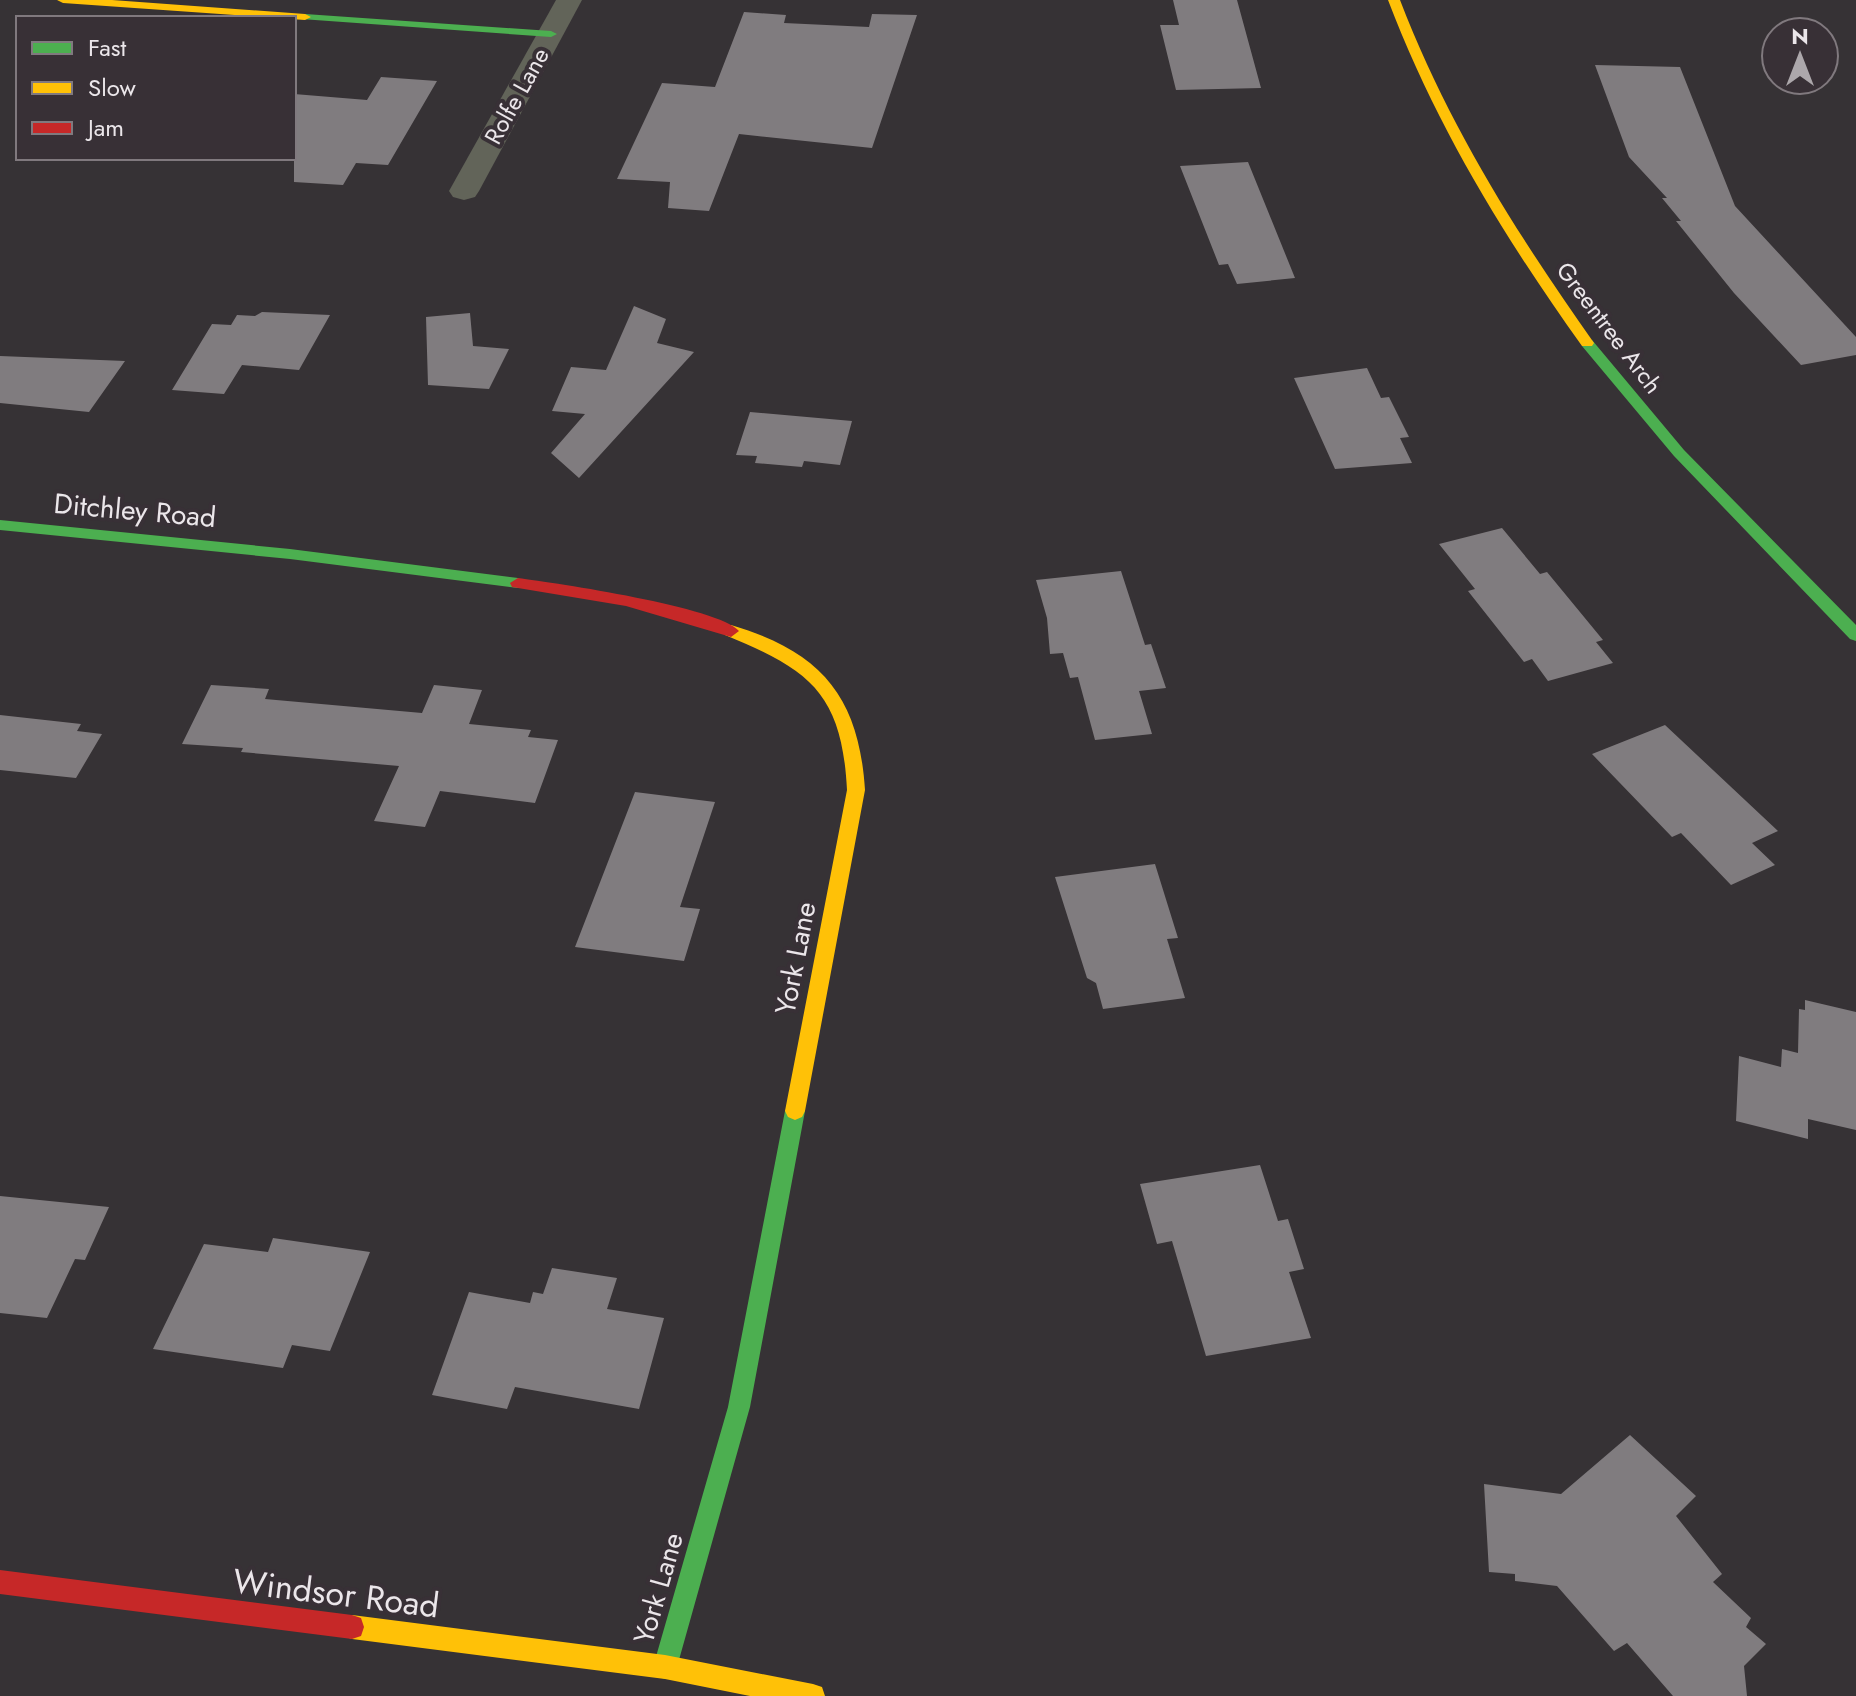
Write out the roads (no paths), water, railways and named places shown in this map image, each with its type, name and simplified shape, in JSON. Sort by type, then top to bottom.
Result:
[{"type":"street","points":[[63,0],[293,16]]},
{"type":"street","name":"Rolfe Lane","points":[[464,191],[569,0]]},
{"type":"street","name":"Greentree Arch","points":[[1394,0],[1412,51],[1457,143],[1520,247],[1580,334],[1654,426],[1747,526],[1856,635]]},
{"type":"street","points":[[296,16],[551,34]]},
{"type":"street","name":"Ditchley Road","points":[[0,525],[264,550]]},
{"type":"street","name":"York Lane","points":[[264,550],[627,599],[693,616],[743,635],[800,666],[821,681],[847,718],[857,752],[856,790],[742,1391],[665,1667],[813,1696]]},
{"type":"street","name":"Windsor Road","points":[[0,1582],[665,1667]]}]
